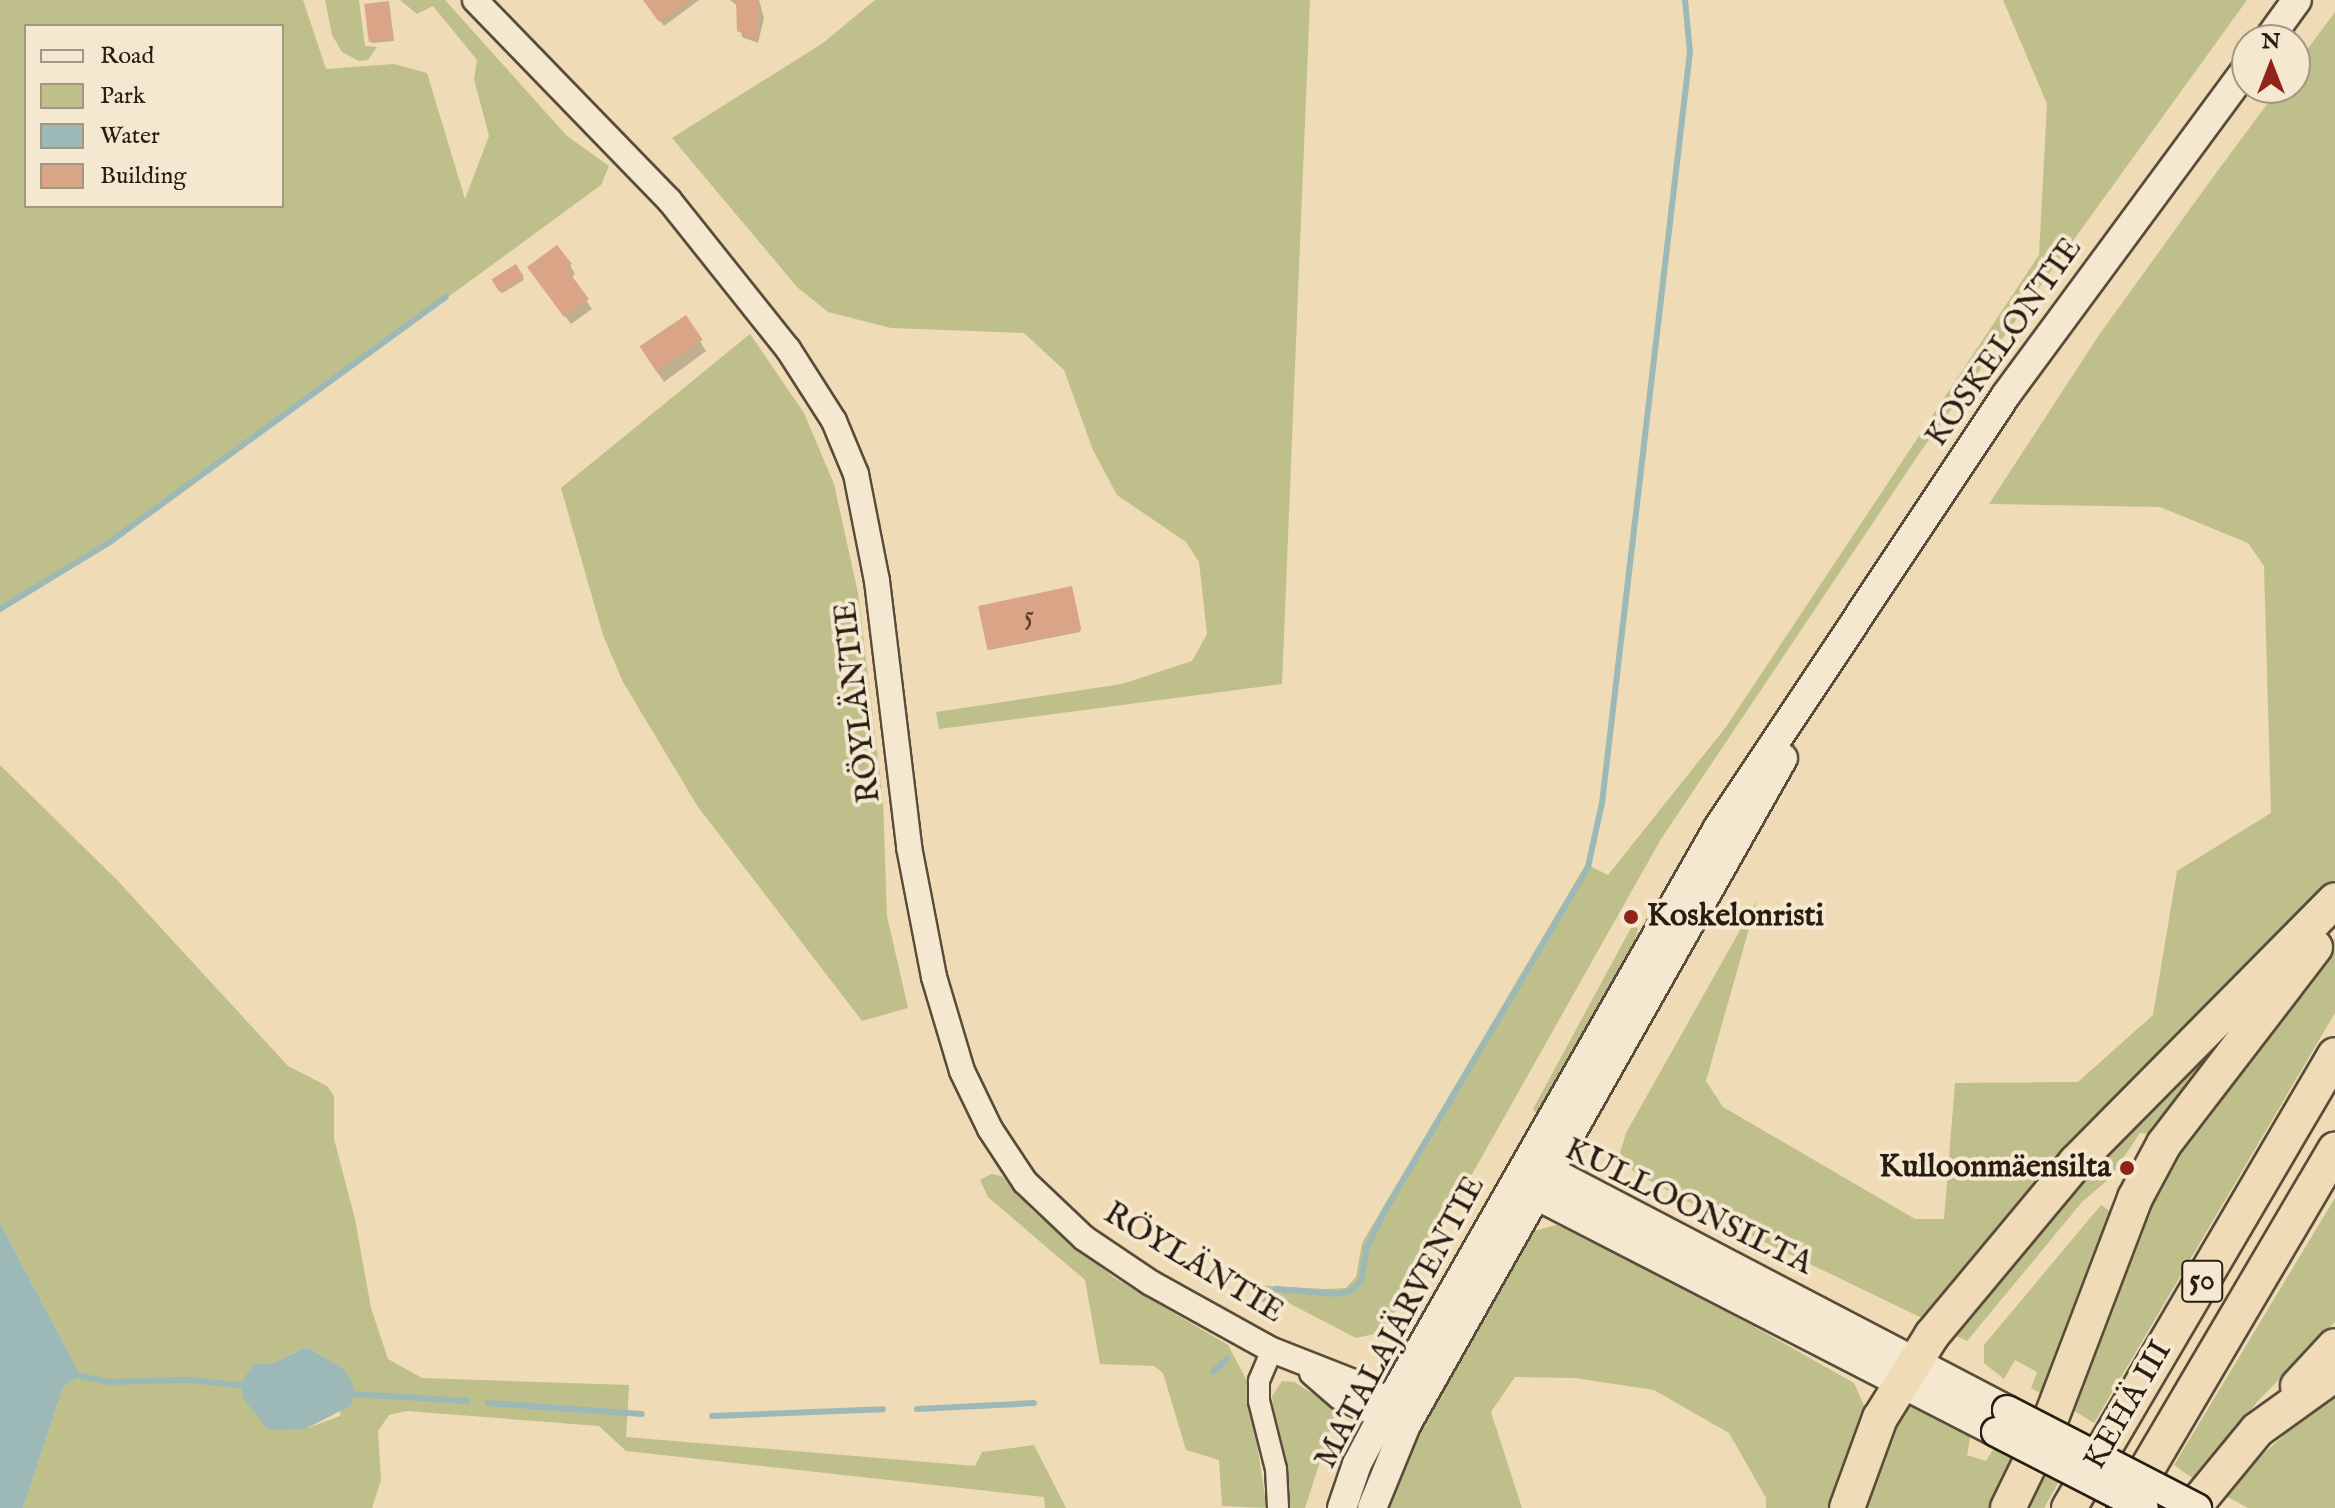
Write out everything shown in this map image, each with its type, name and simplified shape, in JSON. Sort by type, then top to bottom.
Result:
[{"type":"highway","points":[[1847,1508],[1880,1418],[1907,1372],[2076,1162],[2335,900]]},
{"type":"highway","points":[[2008,1508],[2053,1414],[2135,1198],[2164,1144],[2335,922]]},
{"type":"highway","name":"KEHÄ III","points":[[2069,1508],[2335,1055]]},
{"type":"highway","name":"KEHÄ III","points":[[2124,1508],[2335,1150]]},
{"type":"highway","points":[[2195,1508],[2257,1430],[2335,1346]]},
{"type":"highway","points":[[2257,1430],[2335,1374]]},
{"type":"main road","points":[[2280,24],[2297,0]]},
{"type":"main road","name":"KOSKELONTIE","points":[[1522,1171],[1718,828],[2006,395],[2231,90]]},
{"type":"main road","name":"KOSKELONTIE","points":[[1545,1184],[1792,742],[1829,664]]},
{"type":"main road","name":"KULLOONSILTA","points":[[1522,1171],[2001,1421],[2195,1508]]},
{"type":"main road","name":"MATALAJÄRVENTIE","points":[[1342,1508],[1522,1171]]},
{"type":"main road","name":"MATALAJÄRVENTIE","points":[[1372,1508],[1392,1415],[1545,1184]]},
{"type":"main road","name":"KULLOONSILTA","points":[[2001,1421],[2144,1508]]},
{"type":"street","name":"RÖYLÄNTIE","points":[[475,0],[669,200],[788,349],[834,421],[856,474],[877,581],[909,847],[934,977],[962,1071],[990,1129],[1025,1182],[1084,1238],[1151,1283],[1272,1350],[1357,1382],[1392,1415]]},
{"type":"street","points":[[1272,1350],[1259,1381],[1259,1401],[1276,1469],[1278,1508]]},
{"type":"green space","points":[[0,0],[303,0],[326,69],[394,64],[427,73],[465,199],[489,136],[474,79],[477,60],[433,6],[417,14],[400,0],[445,0],[567,136],[609,166],[601,185],[107,544],[0,609]]},
{"type":"green space","points":[[325,0],[359,0],[365,46],[377,47],[368,60],[359,61],[342,52],[332,35]]},
{"type":"green space","points":[[875,0],[1310,0],[1282,684],[939,729],[936,712],[1122,684],[1192,661],[1207,634],[1199,562],[1186,542],[1117,495],[1093,450],[1064,370],[1024,333],[891,328],[828,312],[797,287],[672,138],[823,43]]},
{"type":"green space","points":[[2003,0],[2247,0],[1921,451],[1661,839],[1383,1332],[1356,1338],[1254,1285],[1346,1288],[1356,1277],[1362,1243],[1586,864],[1608,875],[1726,727],[2039,255],[2047,104]]},
{"type":"green space","points":[[2335,12],[2335,880],[2033,1185],[1924,1319],[1752,1236],[1634,1172],[1620,1153],[1626,1133],[1757,900],[1706,1081],[1723,1107],[1915,1219],[1944,1219],[1955,1083],[2078,1082],[2153,1015],[2177,871],[2271,813],[2264,566],[2248,543],[2160,507],[1989,504],[2099,335],[2267,104],[2311,104],[2311,44]]},
{"type":"green space","points":[[750,334],[804,413],[834,484],[858,593],[883,800],[887,916],[908,1008],[862,1021],[698,807],[623,682],[603,635],[561,488]]},
{"type":"green space","points":[[0,765],[117,880],[288,1066],[327,1086],[334,1096],[334,1139],[355,1219],[371,1308],[388,1359],[422,1378],[629,1385],[626,1437],[975,1466],[982,1452],[1034,1445],[1066,1508],[1045,1508],[1044,1497],[626,1451],[599,1426],[407,1411],[389,1415],[378,1431],[381,1480],[372,1508],[23,1508],[63,1387],[81,1376],[0,1223]],"holes":[[[307,1347],[344,1369],[340,1416],[305,1429],[253,1364],[273,1363]]]},
{"type":"green space","points":[[1632,926],[1638,928],[1629,965],[1540,1118],[1533,1109]]},
{"type":"green space","points":[[2335,938],[2335,1013],[2094,1423],[2068,1407],[2163,1170]]},
{"type":"green space","points":[[2235,1019],[2150,1134],[2140,1133],[2110,1178],[2082,1202],[1967,1341],[1952,1334],[2075,1184]]},
{"type":"green space","points":[[991,1174],[1002,1176],[1032,1210],[1113,1277],[1228,1345],[1247,1381],[1267,1508],[1222,1506],[1219,1460],[1186,1450],[1163,1373],[1154,1366],[1100,1364],[1085,1280],[988,1197],[980,1180]]},
{"type":"green space","points":[[2335,1198],[2335,1322],[2257,1402],[2195,1480],[2174,1465]]},
{"type":"green space","points":[[2101,1205],[2110,1211],[2045,1396],[2031,1388],[2037,1372],[2015,1360],[2004,1379],[1984,1363],[1984,1345]]},
{"type":"green space","points":[[1556,1225],[1597,1238],[1854,1383],[1866,1410],[1834,1508],[1766,1508],[1766,1498],[1729,1433],[1654,1390],[1575,1378],[1515,1377],[1491,1412],[1522,1508],[1379,1508],[1409,1437],[1527,1233]]},
{"type":"green space","points":[[1282,1381],[1294,1382],[1331,1405],[1335,1415],[1305,1508],[1286,1508],[1272,1396]]},
{"type":"green space","points":[[2335,1389],[2335,1508],[2248,1508],[2220,1493]]},
{"type":"green space","points":[[1910,1406],[1971,1433],[1967,1455],[1986,1461],[1996,1445],[2017,1459],[1991,1508],[1857,1508],[1872,1465]]},
{"type":"green space","points":[[2039,1468],[2060,1480],[2044,1508],[2020,1508]]},
{"type":"water","points":[[0,1223],[81,1376],[63,1387],[23,1508],[0,1508]]},
{"type":"water","points":[[307,1347],[344,1369],[354,1385],[352,1405],[305,1429],[269,1430],[245,1401],[240,1385],[253,1364],[273,1363]]},
{"type":"building","points":[[643,0],[689,0],[659,22]]},
{"type":"building","points":[[736,0],[759,0],[756,39],[737,31]]},
{"type":"building","points":[[389,1],[394,39],[369,42],[364,4]]},
{"type":"building","points":[[557,245],[572,264],[566,268],[589,299],[564,317],[527,267]]},
{"type":"building","points":[[516,264],[524,277],[499,292],[491,279]]},
{"type":"building","points":[[686,315],[703,340],[656,371],[640,346]]},
{"type":"building","points":[[1072,586],[1081,630],[987,650],[978,606]]},
{"type":"waterway","points":[[1263,1299],[1277,1289],[1336,1294],[1351,1291],[1361,1281],[1367,1247],[1386,1209],[1588,867],[1602,803],[1690,52],[1685,0]]},
{"type":"waterway","points":[[0,609],[107,544],[446,297]]},
{"type":"waterway","points":[[1213,1372],[1227,1359]]},
{"type":"waterway","points":[[81,1376],[110,1382],[188,1380],[240,1385]]},
{"type":"waterway","points":[[354,1394],[468,1401]]},
{"type":"waterway","points":[[488,1403],[642,1414]]},
{"type":"waterway","points":[[917,1409],[1034,1403]]},
{"type":"waterway","points":[[712,1416],[883,1409]]},
{"type":"place","name":"Koskelonristi","points":[[1631,917]]},
{"type":"place","name":"Kulloonmäensilta","points":[[2127,1168]]}]
